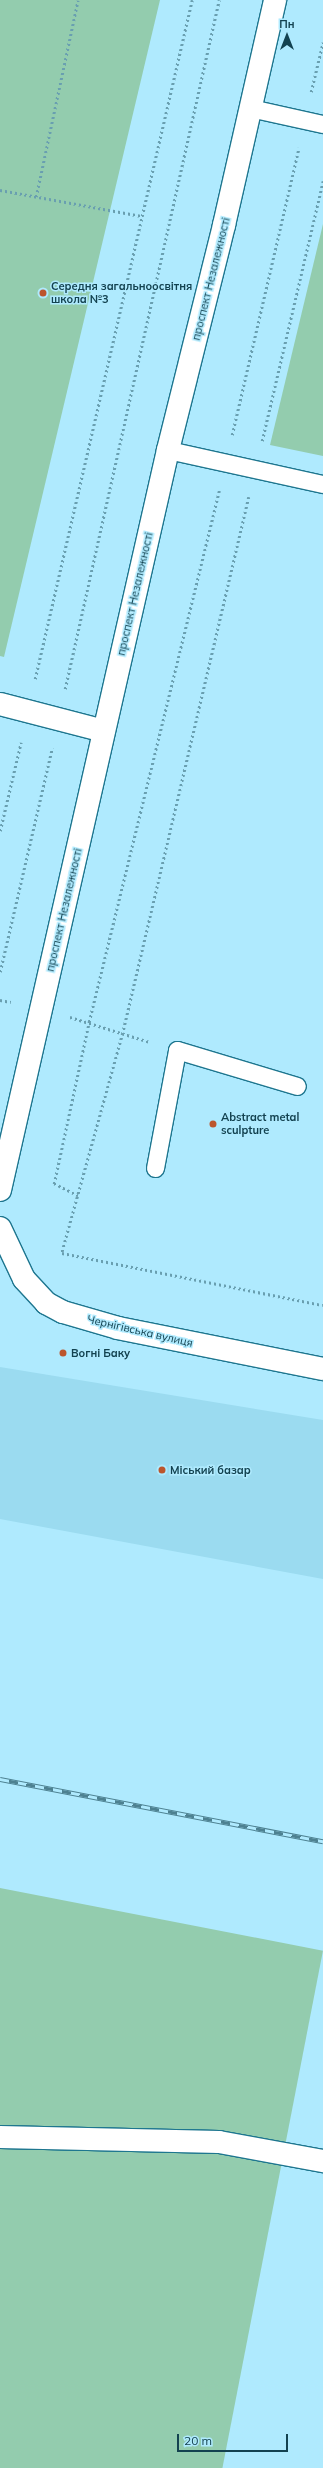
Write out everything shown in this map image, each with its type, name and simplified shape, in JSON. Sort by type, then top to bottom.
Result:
[{"type":"street","name":"проспект Незалежності","points":[[0,1190],[168,450],[224,225],[275,0]]},
{"type":"street","points":[[0,704],[104,731]]},
{"type":"street","name":"Чернігівська вулиця","points":[[0,1228],[24,1279],[46,1303],[63,1312],[118,1328],[323,1369]]},
{"type":"street","points":[[0,2137],[219,2142],[323,2161]]},
{"type":"lane","points":[[250,108],[323,124]]},
{"type":"lane","points":[[168,450],[323,484]]},
{"type":"lane","points":[[155,1168],[177,1050],[297,1086]]},
{"type":"path","points":[[36,197],[78,0]]},
{"type":"path","points":[[35,679],[192,0]]},
{"type":"path","points":[[0,972],[59,719],[219,0]]},
{"type":"path","points":[[78,1196],[54,1184],[89,1022],[226,462],[323,42]]},
{"type":"path","points":[[323,181],[123,1033],[62,1253],[323,1305]]},
{"type":"path","points":[[0,190],[142,216]]},
{"type":"path","points":[[0,1000],[89,1022],[177,1050]]},
{"type":"shaded area","name":"Міський базар","points":[[0,1367],[323,1420],[323,1579],[0,1519]]},
{"type":"green space","name":"Середня загальноосвітня школа №3","points":[[0,0],[160,0],[4,657],[0,656]]},
{"type":"green space","points":[[323,224],[323,456],[270,445]]},
{"type":"green space","points":[[0,1888],[323,1951],[222,2468],[0,2468]]},
{"type":"railway","points":[[0,1779],[323,1841]]},
{"type":"place","name":"Середня загальноосвітня школа №3","points":[[43,293]]},
{"type":"place","name":"Abstract metal sculpture","points":[[213,1124]]},
{"type":"place","name":"Вогні Баку","points":[[63,1353]]},
{"type":"place","name":"Міський базар","points":[[162,1470]]}]
